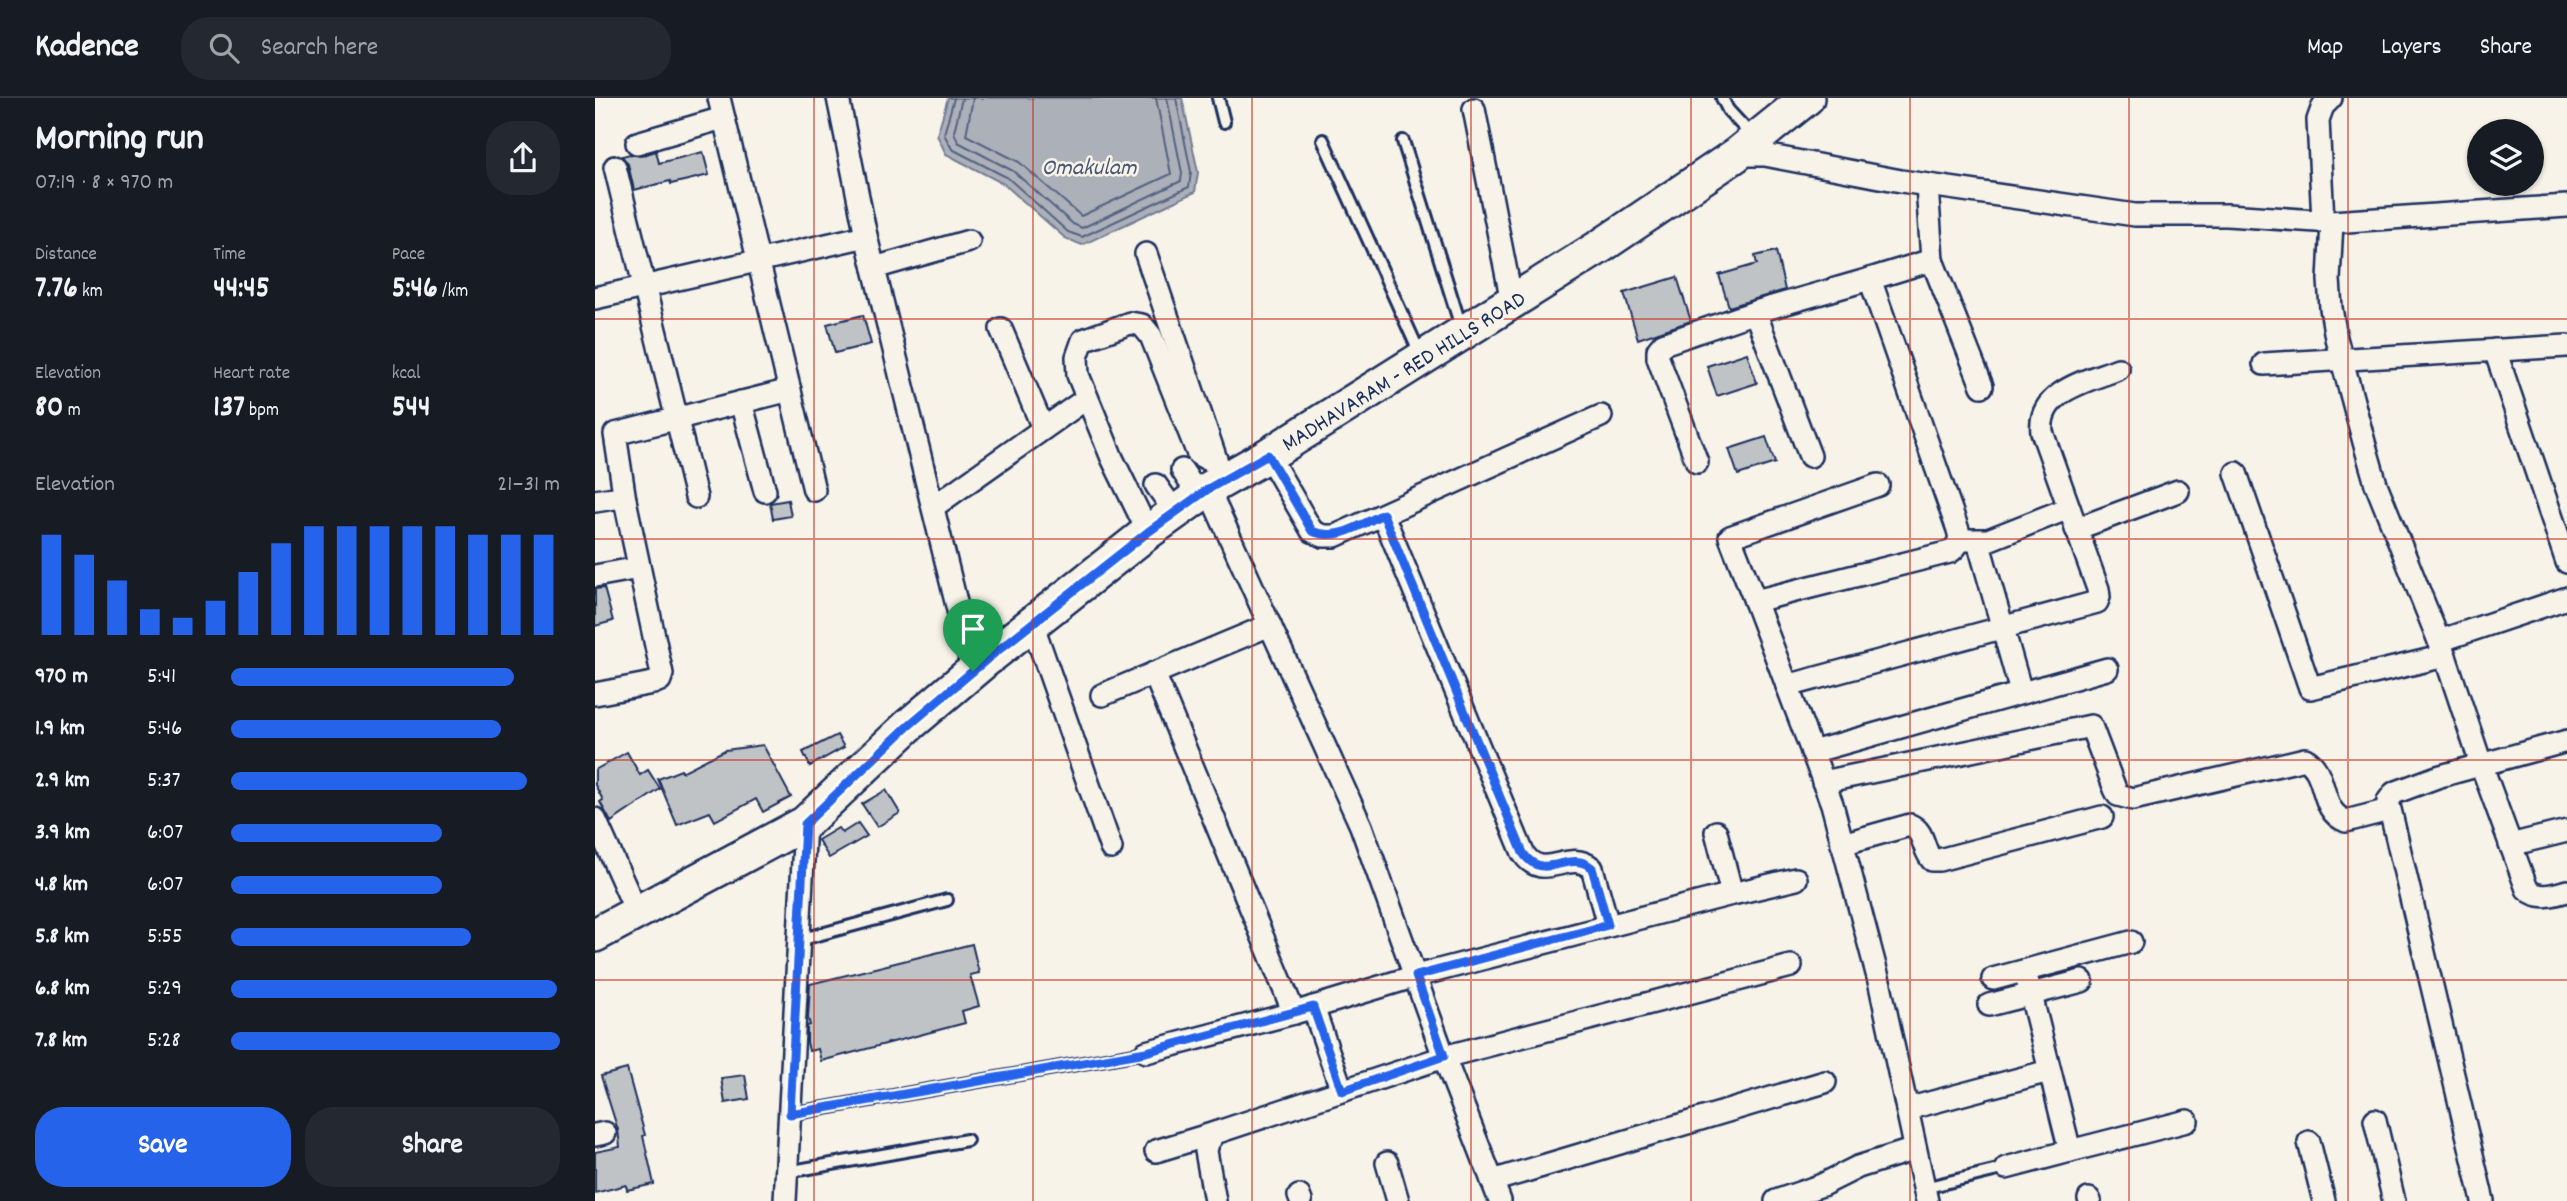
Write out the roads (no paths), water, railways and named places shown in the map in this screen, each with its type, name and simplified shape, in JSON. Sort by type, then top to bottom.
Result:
[{"type":"main road","name":"MADHAVARAM - RED HILLS ROAD","points":[[595,935],[805,824],[908,726],[1032,623],[1148,532],[1201,485],[1268,455],[1601,246],[1745,147],[1807,98]]},
{"type":"street","points":[[838,98],[866,236],[973,671]]},
{"type":"street","points":[[2331,98],[2323,106],[2318,120],[2327,221],[2330,307],[2341,360],[2376,484],[2442,649],[2523,879],[2533,895],[2543,897],[2567,891]]},
{"type":"street","points":[[637,143],[721,108],[814,490]]},
{"type":"street","points":[[1473,109],[1512,302]]},
{"type":"street","points":[[1745,147],[1765,155],[1927,185],[2135,215],[2227,215],[2327,221],[2567,206]]},
{"type":"street","points":[[615,167],[696,497]]},
{"type":"street","points":[[1927,185],[1932,260],[1982,386]]},
{"type":"street","points":[[595,298],[866,236]]},
{"type":"street","points":[[874,268],[969,240]]},
{"type":"street","points":[[1146,254],[1201,485],[1271,625],[1356,814],[1496,1191],[1825,1082]]},
{"type":"street","points":[[1697,462],[1658,358],[1658,350],[1663,344],[1755,312],[1932,260]]},
{"type":"street","points":[[1870,279],[2002,627],[2021,692]]},
{"type":"street","points":[[1755,312],[1809,456]]},
{"type":"street","points":[[1148,532],[1112,458],[1078,376],[1077,357],[1083,340],[1130,323],[1142,326],[1151,336],[1198,454],[1201,485]]},
{"type":"street","points":[[1001,329],[1043,428]]},
{"type":"street","points":[[2265,364],[2567,346]]},
{"type":"street","points":[[2495,349],[2567,562]]},
{"type":"street","points":[[1787,687],[2097,602],[2098,589],[2040,420],[2053,398],[2118,369]]},
{"type":"street","points":[[595,694],[660,680],[662,674],[625,500],[615,434],[789,390]]},
{"type":"street","points":[[741,402],[765,491]]},
{"type":"street","points":[[933,507],[1080,402]]},
{"type":"street","points":[[1268,455],[1312,531],[1323,536],[1335,536],[1601,416]]},
{"type":"street","points":[[2236,473],[2310,688],[2442,649],[2567,598]]},
{"type":"street","points":[[1156,485],[1201,485]]},
{"type":"street","points":[[1878,485],[1730,537],[1823,782],[1842,845],[1880,985],[1925,1195]]},
{"type":"street","points":[[2076,529],[2178,491]]},
{"type":"street","points":[[595,501],[621,497],[625,500]]},
{"type":"street","points":[[1755,601],[1950,551],[1969,540],[1988,540],[2069,508]]},
{"type":"street","points":[[1383,514],[1523,853],[1528,861],[1540,867],[1575,861],[1588,864],[1592,868],[1608,925]]},
{"type":"street","points":[[595,576],[639,568]]},
{"type":"street","points":[[1032,623],[1111,848]]},
{"type":"street","points":[[1102,695],[1271,625]]},
{"type":"street","points":[[1812,752],[2107,669]]},
{"type":"street","points":[[1154,673],[1342,1091]]},
{"type":"street","points":[[1823,782],[2091,726],[2115,789],[2124,798],[2133,799],[2305,760],[2315,768],[2329,806],[2339,818],[2346,821],[2389,810]]},
{"type":"street","points":[[2483,1201],[2388,801],[2393,793],[2481,764],[2567,741]]},
{"type":"street","points":[[1842,845],[1910,825],[1920,832],[1932,860],[1939,860],[2102,817]]},
{"type":"street","points":[[595,819],[637,913]]},
{"type":"street","points":[[785,1201],[805,824]]},
{"type":"street","points":[[2510,845],[2567,831]]},
{"type":"street","points":[[1716,832],[1731,894]]},
{"type":"street","points":[[1146,1052],[1304,1010],[1416,976],[1796,879]]},
{"type":"street","points":[[1993,979],[2131,942]]},
{"type":"street","points":[[1156,1151],[1444,1056],[1791,966]]},
{"type":"street","points":[[2025,971],[2070,1151]]},
{"type":"street","points":[[1989,1004],[2082,981]]},
{"type":"street","points":[[1907,1109],[2049,1071]]},
{"type":"street","points":[[2375,1120],[2394,1201]]},
{"type":"street","points":[[2006,1167],[2187,1121]]},
{"type":"street","points":[[1215,1133],[1206,1151],[1215,1201]]},
{"type":"street","points":[[2309,1142],[2324,1201]]},
{"type":"street","points":[[1776,1201],[1822,1185],[1858,1167],[1915,1149]]},
{"type":"street","points":[[1387,1163],[1398,1201]]},
{"type":"lane","points":[[1218,98],[1224,122]]},
{"type":"lane","points":[[1722,98],[1745,147]]},
{"type":"lane","points":[[1323,139],[1422,359]]},
{"type":"lane","points":[[1403,141],[1463,333]]},
{"type":"lane","points":[[799,940],[947,900]]},
{"type":"lane","points":[[790,1114],[1146,1052]]},
{"type":"lane","points":[[787,1172],[967,1140]]},
{"type":"lane","points":[[1925,1195],[2006,1167]]},
{"type":"water","name":"Omakulam","points":[[948,98],[1182,98],[1198,172],[1195,192],[1082,245],[1065,238],[1004,184],[946,154],[937,135]]}]
